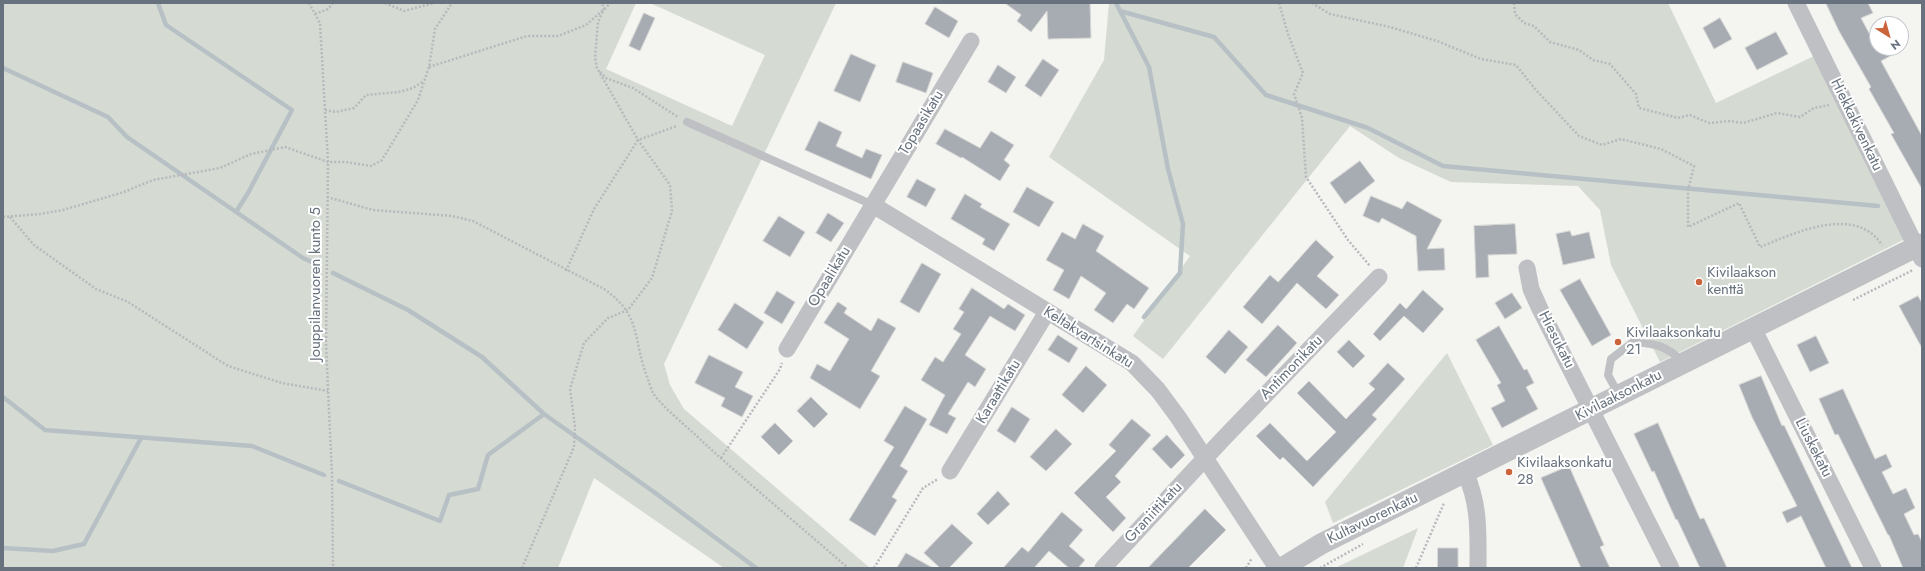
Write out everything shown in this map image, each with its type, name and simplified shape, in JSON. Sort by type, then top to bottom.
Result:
[{"type":"street","name":"Hiekkakivenkatu","points":[[1796,3],[1920,250]]},
{"type":"street","name":"Topaasikatu","points":[[873,205],[971,42]]},
{"type":"street","name":"Keltakvartsinkatu","points":[[873,205],[1132,363],[1158,390],[1205,458],[1277,568]]},
{"type":"street","name":"Opaalikatu","points":[[787,349],[873,205]]},
{"type":"street","name":"Kivilaaksonkatu","points":[[1465,472],[1753,328],[1895,268],[1920,250]]},
{"type":"street","name":"Hiesukatu","points":[[1527,268],[1531,289],[1540,310],[1592,409],[1671,568]]},
{"type":"street","name":"Antimonikatu","points":[[1205,458],[1379,277]]},
{"type":"street","name":"Karaattikatu","points":[[950,471],[1047,312]]},
{"type":"street","name":"Liuskekatu","points":[[1753,328],[1873,568]]},
{"type":"street","name":"Graniittikatu","points":[[1103,568],[1205,458]]},
{"type":"street","name":"Kultavuorenkatu","points":[[1282,568],[1321,544],[1465,472]]},
{"type":"street","points":[[1465,472],[1473,490],[1478,513],[1478,568]]},
{"type":"lane","points":[[687,122],[873,205]]},
{"type":"lane","points":[[1619,395],[1608,375],[1611,359],[1633,342],[1655,344],[1671,350],[1684,363]]},
{"type":"path","name":"Jouppilanvuoren kunto 5","points":[[309,3],[320,23],[328,162],[326,344],[332,476],[333,568]]},
{"type":"path","points":[[315,14],[328,9],[333,3]]},
{"type":"path","points":[[385,3],[404,11],[434,3]]},
{"type":"path","points":[[3,217],[63,210],[124,192],[153,180],[220,168],[251,154],[285,147],[328,162],[346,162],[371,166],[382,160],[418,100],[429,67],[434,29],[452,3]]},
{"type":"path","points":[[522,568],[574,447],[575,427],[570,389],[584,343],[608,318],[628,310],[652,278],[672,211],[670,185],[638,140],[597,68],[595,58],[598,22],[604,9],[602,3]]},
{"type":"path","points":[[429,67],[527,36],[558,36],[586,25],[611,3]]},
{"type":"path","points":[[1279,3],[1288,34],[1303,73],[1294,94],[1302,118],[1306,178],[1348,240],[1379,277]]},
{"type":"path","points":[[1312,3],[1330,14],[1390,27],[1437,41],[1481,59],[1516,65],[1536,90],[1579,136],[1602,145],[1621,139],[1661,149],[1694,166],[1688,190],[1688,227],[1739,203],[1760,247],[1819,225],[1850,224],[1867,230],[1878,238],[1895,268]]},
{"type":"path","points":[[1514,3],[1514,14],[1524,22],[1534,26],[1550,42],[1579,50],[1592,60],[1610,64],[1636,94],[1639,108],[1678,118],[1690,115],[1709,123],[1730,121],[1743,123],[1777,113],[1800,117],[1814,108],[1845,102]]},
{"type":"path","points":[[597,68],[606,78],[633,88],[687,122]]},
{"type":"path","points":[[325,110],[336,112],[354,108],[366,95],[399,92],[413,88],[424,82]]},
{"type":"path","points":[[566,271],[594,209],[638,140],[687,122]]},
{"type":"path","points":[[327,197],[373,210],[452,216],[473,221],[566,271],[604,289],[616,297],[628,310],[634,327],[644,369],[653,393],[676,417],[721,458],[848,568]]},
{"type":"path","points":[[10,217],[34,245],[96,289],[128,302],[228,366],[282,383],[328,391]]},
{"type":"path","points":[[721,458],[780,369],[787,349]]},
{"type":"path","points":[[874,568],[923,488],[950,471]]},
{"type":"path","points":[[1416,568],[1444,503]]},
{"type":"shaded area","points":[[3,3],[636,3],[606,69],[732,126],[765,55],[650,3],[836,3],[664,364],[670,385],[684,409],[870,568],[724,568],[594,478],[558,568],[3,568]]},
{"type":"shaded area","points":[[1109,3],[1668,3],[1716,103],[1814,56],[1907,238],[1660,362],[1611,265],[1600,210],[1578,186],[1451,182],[1399,158],[1350,126],[1163,359],[1133,336],[1190,256],[1049,157],[1104,60]]},
{"type":"shaded area","points":[[1447,353],[1493,445],[1333,523],[1325,502]]},
{"type":"shaded area","points":[[1418,528],[1403,568],[1335,568]]},
{"type":"building","points":[[1005,3],[1090,3],[1091,38],[1048,39],[1047,11],[1031,32],[1017,21],[1021,15]]},
{"type":"building","points":[[1826,3],[1868,3],[1873,13],[1861,18],[1869,33],[1869,56],[1890,56],[1881,61],[1922,136],[1922,189],[1891,134],[1894,133],[1869,89],[1871,87],[1839,31]]},
{"type":"building","points":[[935,7],[958,21],[949,38],[925,24]]},
{"type":"building","points":[[644,13],[655,18],[640,51],[629,46]]},
{"type":"building","points":[[1720,18],[1732,39],[1714,49],[1703,28]]},
{"type":"building","points":[[1776,32],[1788,54],[1757,70],[1745,48]]},
{"type":"building","points":[[851,54],[876,65],[860,102],[834,91]]},
{"type":"building","points":[[1043,59],[1059,70],[1041,97],[1025,86]]},
{"type":"building","points":[[903,62],[933,73],[926,93],[896,82]]},
{"type":"building","points":[[998,65],[1016,77],[1006,93],[988,82]]},
{"type":"building","points":[[819,121],[842,132],[836,146],[862,158],[866,149],[882,155],[871,179],[805,150]]},
{"type":"building","points":[[945,129],[980,148],[991,131],[1014,145],[1004,160],[1010,165],[1000,181],[962,157],[961,158],[936,144]]},
{"type":"building","points":[[1360,161],[1375,181],[1345,204],[1330,183]]},
{"type":"building","points":[[917,179],[936,189],[926,207],[907,197]]},
{"type":"building","points":[[1027,187],[1054,202],[1039,227],[1013,212]]},
{"type":"building","points":[[965,194],[982,204],[980,207],[1010,224],[994,251],[982,244],[985,239],[951,219]]},
{"type":"building","points":[[1371,196],[1402,209],[1407,201],[1442,220],[1427,249],[1444,248],[1445,270],[1418,271],[1416,236],[1382,218],[1379,223],[1363,216]]},
{"type":"building","points":[[828,213],[844,223],[831,242],[816,233]]},
{"type":"building","points":[[779,216],[805,232],[790,257],[763,241]]},
{"type":"building","points":[[1083,224],[1104,236],[1096,251],[1149,288],[1134,309],[1127,304],[1113,323],[1094,310],[1106,293],[1081,276],[1069,299],[1053,290],[1064,270],[1046,260],[1062,232],[1075,239]]},
{"type":"building","points":[[1515,224],[1517,254],[1488,255],[1489,277],[1476,278],[1474,226]]},
{"type":"building","points":[[1570,231],[1572,236],[1589,232],[1595,258],[1563,265],[1556,234]]},
{"type":"building","points":[[1316,240],[1334,257],[1317,276],[1339,295],[1326,309],[1297,283],[1262,324],[1243,307],[1270,275],[1278,282]]},
{"type":"building","points":[[922,263],[941,274],[919,313],[900,302]]},
{"type":"building","points":[[1580,279],[1611,335],[1592,346],[1560,290]]},
{"type":"building","points":[[972,288],[1004,309],[1008,304],[1025,315],[1015,331],[990,316],[965,355],[986,369],[975,387],[968,382],[948,414],[956,418],[947,434],[929,425],[945,395],[921,380],[935,357],[943,362],[961,334],[953,329],[964,312],[959,309]]},
{"type":"building","points":[[1423,290],[1444,309],[1423,333],[1404,316],[1380,341],[1373,334],[1400,303],[1406,309]]},
{"type":"building","points":[[777,291],[795,302],[782,324],[764,313]]},
{"type":"building","points":[[1512,293],[1522,308],[1505,319],[1495,303]]},
{"type":"building","points":[[1918,296],[1922,303],[1922,348],[1899,306]]},
{"type":"building","points":[[838,302],[847,308],[844,313],[871,331],[878,318],[896,328],[871,371],[880,376],[860,409],[810,378],[817,364],[830,371],[849,339],[824,323]]},
{"type":"building","points":[[735,303],[764,322],[747,349],[718,330]]},
{"type":"building","points":[[1278,325],[1297,343],[1266,377],[1246,360]]},
{"type":"building","points":[[1499,326],[1524,370],[1527,369],[1534,383],[1526,387],[1538,409],[1502,428],[1491,408],[1505,401],[1497,385],[1501,383],[1476,340]]},
{"type":"building","points":[[1229,330],[1248,347],[1225,374],[1206,357]]},
{"type":"building","points":[[1058,335],[1078,348],[1069,363],[1048,350]]},
{"type":"building","points":[[1816,336],[1829,363],[1810,372],[1797,345]]},
{"type":"building","points":[[1349,340],[1365,356],[1353,368],[1337,352]]},
{"type":"building","points":[[709,355],[743,372],[735,387],[753,396],[742,417],[721,406],[725,398],[695,383]]},
{"type":"building","points":[[1388,363],[1405,379],[1372,415],[1377,419],[1313,487],[1283,457],[1280,460],[1256,436],[1270,423],[1307,461],[1336,432],[1297,393],[1309,381],[1346,419],[1375,389],[1369,384]]},
{"type":"building","points":[[1086,366],[1107,385],[1083,413],[1062,395]]},
{"type":"building","points":[[1761,376],[1782,426],[1784,425],[1852,568],[1826,568],[1801,516],[1787,523],[1782,512],[1797,506],[1752,417],[1739,385]]},
{"type":"building","points":[[1843,389],[1875,459],[1886,454],[1892,467],[1882,472],[1893,494],[1906,488],[1915,508],[1904,514],[1914,535],[1918,534],[1922,542],[1922,568],[1903,568],[1889,535],[1838,434],[1835,435],[1819,399]]},
{"type":"building","points":[[811,397],[828,414],[814,428],[797,411]]},
{"type":"building","points":[[905,406],[927,419],[900,466],[908,471],[892,497],[897,500],[875,536],[849,520],[894,447],[884,441]]},
{"type":"building","points":[[1012,407],[1030,419],[1015,443],[997,431]]},
{"type":"building","points":[[1132,419],[1151,435],[1115,476],[1121,482],[1106,497],[1126,518],[1113,532],[1074,493],[1116,451],[1109,445]]},
{"type":"building","points":[[775,423],[793,441],[779,455],[761,437]]},
{"type":"building","points":[[1658,423],[1700,519],[1704,518],[1727,568],[1700,568],[1654,471],[1652,472],[1634,434]]},
{"type":"building","points":[[1056,429],[1072,444],[1046,471],[1030,457]]},
{"type":"building","points":[[1167,435],[1185,455],[1171,469],[1152,449]]},
{"type":"building","points":[[1569,466],[1604,545],[1600,547],[1610,568],[1581,568],[1541,478]]},
{"type":"building","points":[[998,491],[1010,504],[988,525],[977,514]]},
{"type":"building","points":[[1205,509],[1226,530],[1188,568],[1148,568]]},
{"type":"building","points":[[1062,512],[1083,530],[1069,546],[1085,560],[1078,568],[1069,568],[1049,551],[1034,568],[1003,568],[1022,547],[1028,552]]},
{"type":"building","points":[[952,524],[973,543],[949,568],[940,568],[924,553]]},
{"type":"building","points":[[1438,548],[1458,548],[1458,568],[1438,568]]},
{"type":"building","points":[[906,553],[933,568],[897,568]]},
{"type":"waterway","points":[[158,3],[166,25],[292,110],[248,193],[236,212]]},
{"type":"waterway","points":[[1116,3],[1149,67],[1168,169],[1183,224],[1180,273],[1144,317]]},
{"type":"waterway","points":[[1120,11],[1214,37],[1266,95],[1368,128],[1443,166],[1878,206]]},
{"type":"waterway","points":[[3,68],[108,117],[127,137],[303,258],[318,265]]},
{"type":"waterway","points":[[333,273],[408,310],[482,357],[544,414],[654,492],[756,568]]},
{"type":"waterway","points":[[3,397],[45,430],[252,446],[324,475]]},
{"type":"waterway","points":[[339,481],[440,521],[449,495],[478,489],[488,455],[544,414]]},
{"type":"waterway","points":[[3,548],[53,551],[84,544],[141,438]]},
{"type":"place","name":"Kivilaakson kenttä","points":[[1699,282]]},
{"type":"place","name":"Kivilaaksonkatu 21","points":[[1618,342]]},
{"type":"place","name":"Kivilaaksonkatu 28","points":[[1509,472]]}]
